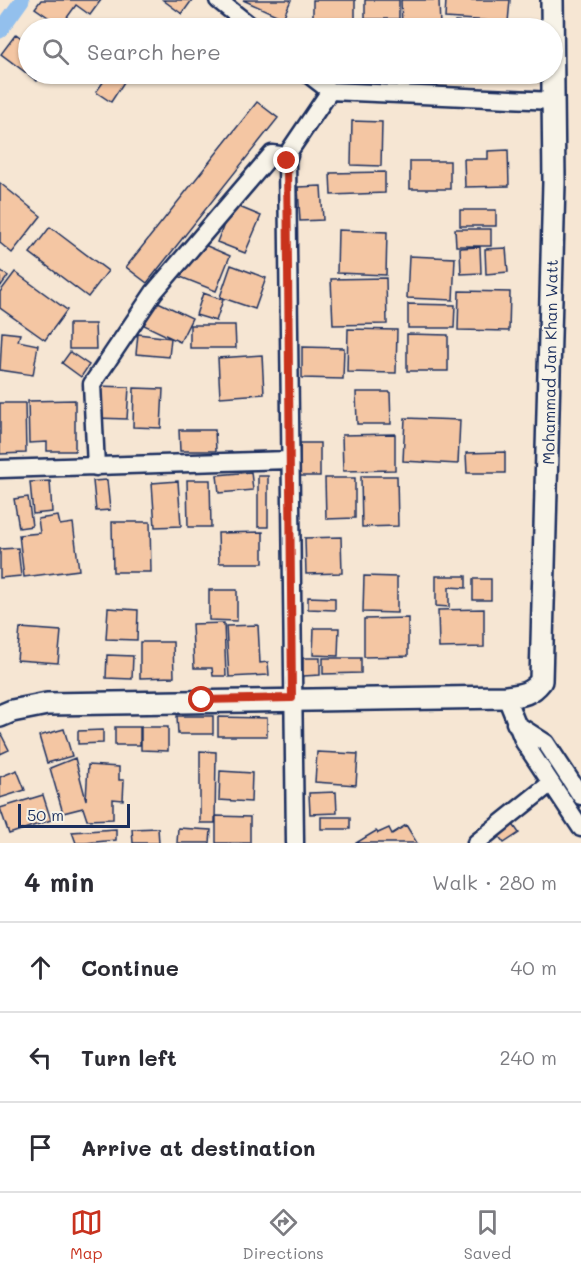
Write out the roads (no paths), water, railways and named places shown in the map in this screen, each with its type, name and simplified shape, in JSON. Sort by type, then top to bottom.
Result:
[{"type":"main road","name":"Mohammad Jan Khan Watt","points":[[552,0],[552,18]]},
{"type":"main road","name":"Mohammad Jan Khan Watt","points":[[0,716],[12,711],[47,704],[292,698],[506,697],[534,691],[542,681],[544,654],[554,84]]},
{"type":"street","points":[[218,0],[240,18]]},
{"type":"street","points":[[321,84],[330,91],[554,101]]},
{"type":"street","points":[[295,843],[289,156],[330,91]]},
{"type":"street","points":[[96,467],[92,384],[154,292],[237,194],[272,154],[289,156]]},
{"type":"street","points":[[0,469],[290,460]]},
{"type":"street","points":[[506,697],[515,723],[581,828]]},
{"type":"street","points":[[515,723],[546,743],[581,796]]},
{"type":"street","points":[[476,843],[551,783]]},
{"type":"waterway","points":[[0,31],[22,0]]}]
